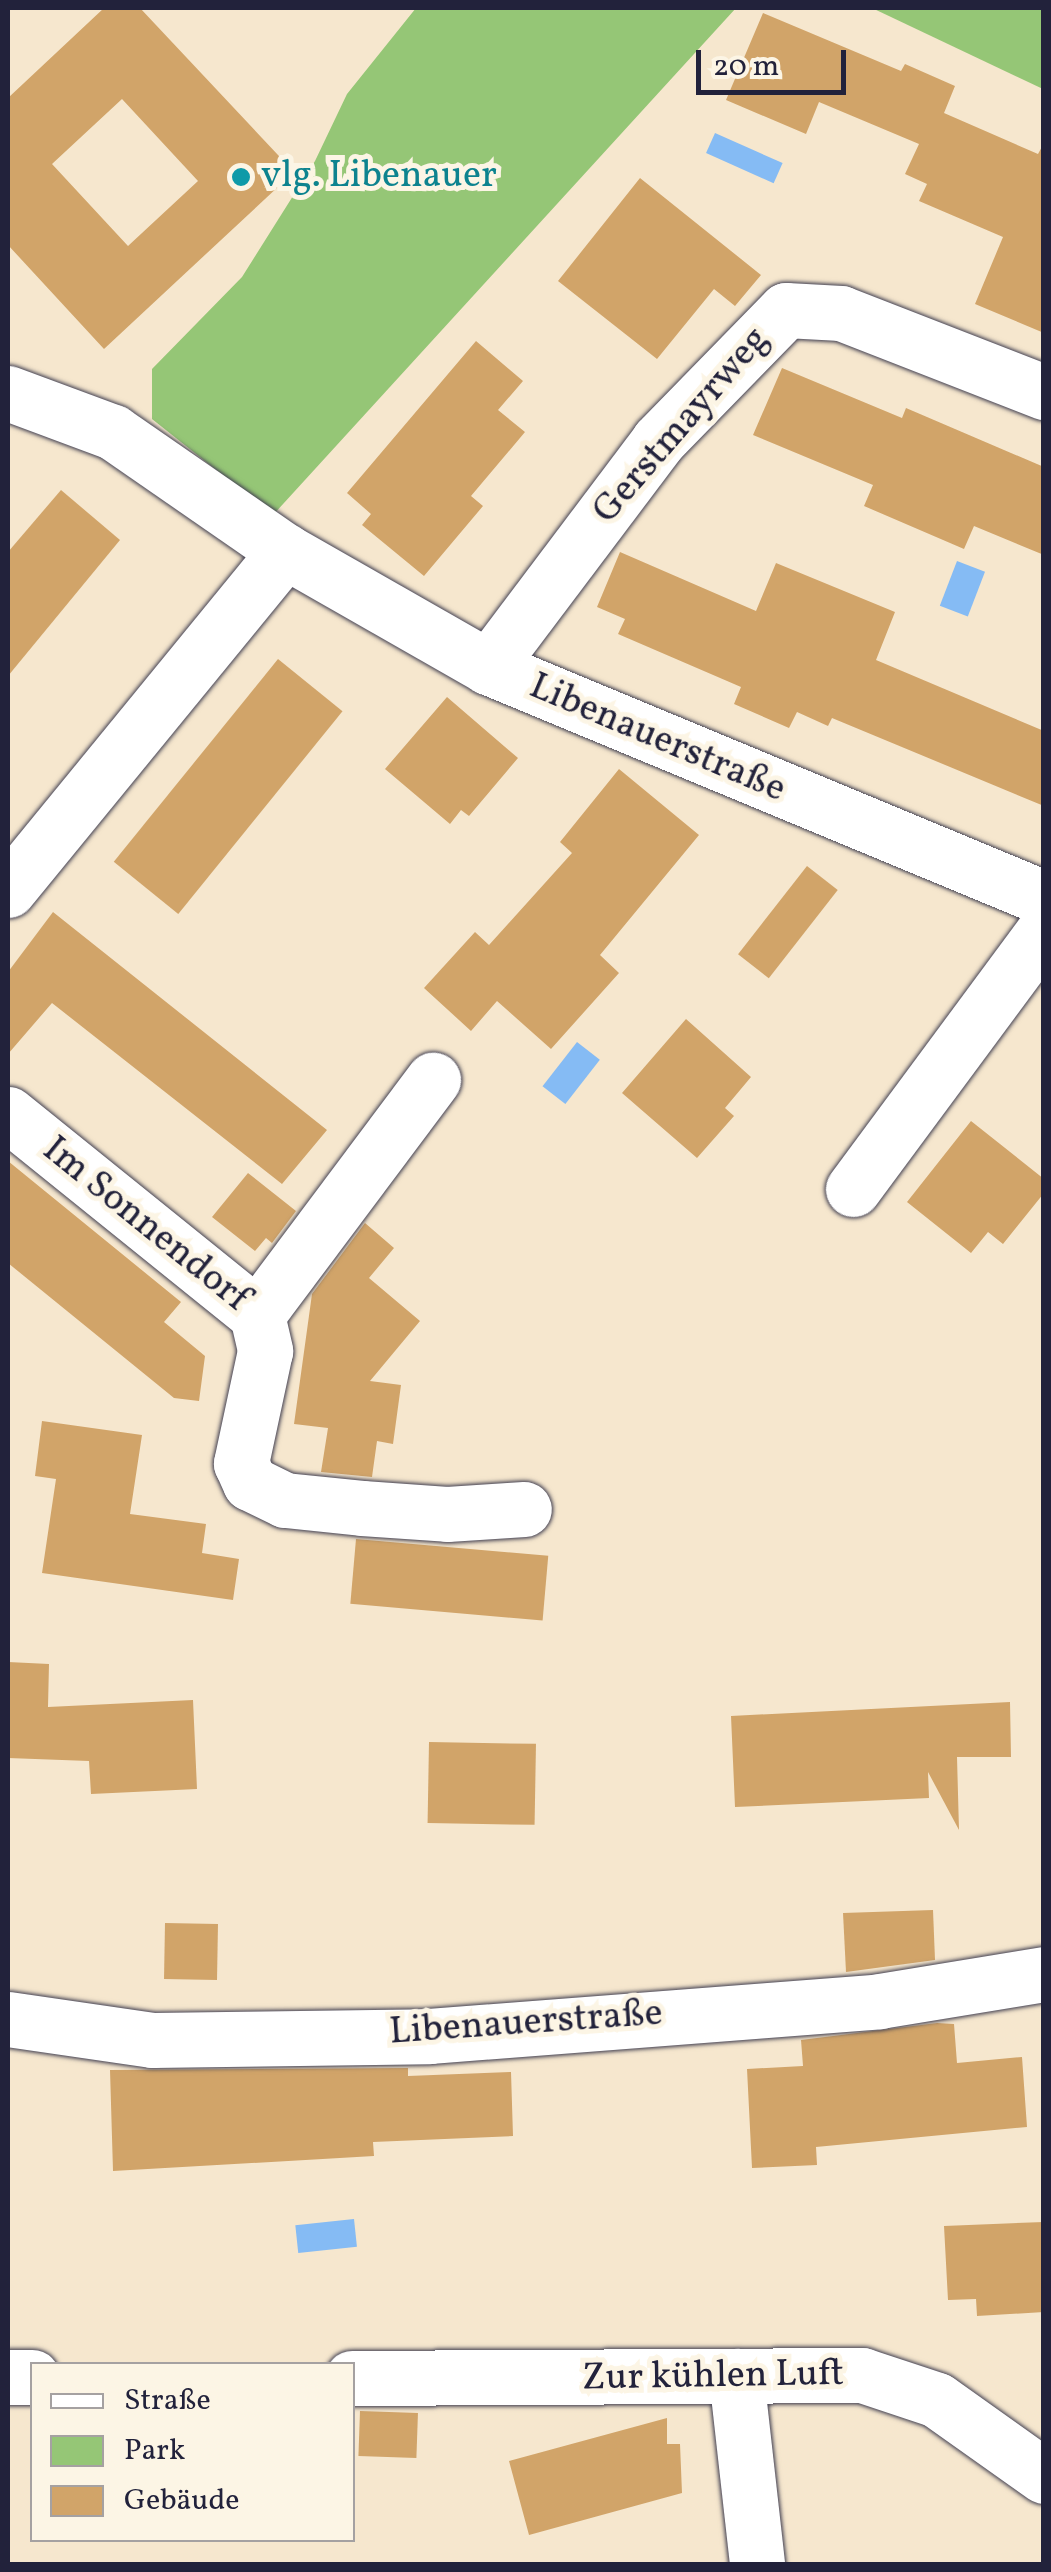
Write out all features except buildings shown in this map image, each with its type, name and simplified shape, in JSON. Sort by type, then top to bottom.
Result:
[{"type":"street","name":"Gerstmayrweg","points":[[488,667],[658,441],[786,310],[841,312],[1044,392]]},
{"type":"street","name":"Libenauerstraße","points":[[8,393],[113,432],[285,551],[488,667],[1044,898]]},
{"type":"street","points":[[8,890],[285,551]]},
{"type":"street","points":[[853,1188],[1044,931]]},
{"type":"street","points":[[257,1315],[433,1080]]},
{"type":"street","name":"Im Sonnendorf","points":[[8,1114],[257,1315],[265,1351],[241,1463],[250,1483],[266,1494],[447,1514],[524,1509]]},
{"type":"street","name":"Libenauerstraße","points":[[8,2019],[152,2040],[429,2036],[880,2001],[1044,1974]]},
{"type":"street","name":"Zur kühlen Luft","points":[[355,2378],[816,2372],[896,2382],[980,2426],[1044,2476]]},
{"type":"street","points":[[736,2376],[756,2564]]},
{"type":"green space","points":[[416,8],[736,8],[273,515],[152,419],[152,369],[242,277],[315,161],[347,94]]},
{"type":"green space","points":[[872,8],[1043,8],[1043,89]]},
{"type":"water","points":[[715,133],[783,163],[774,183],[706,153]]},
{"type":"water","points":[[957,561],[985,572],[968,617],[940,606]]},
{"type":"water","points":[[577,1042],[600,1060],[565,1104],[543,1086]]},
{"type":"water","points":[[354,2219],[357,2247],[298,2253],[295,2225]]},
{"type":"place","name":"vlg. Libenauer","points":[[241,177]]}]
